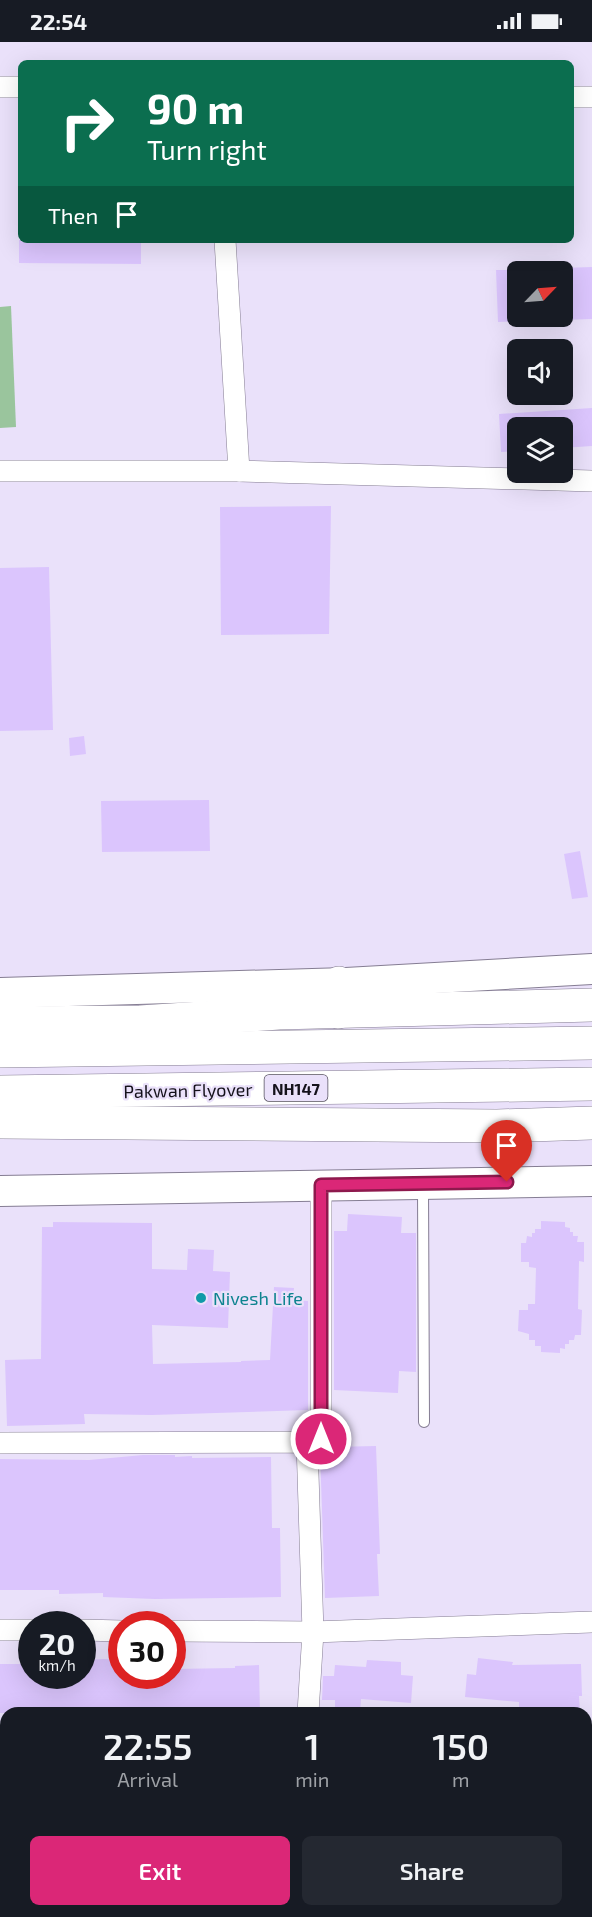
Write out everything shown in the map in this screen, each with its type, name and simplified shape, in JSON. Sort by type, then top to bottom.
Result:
[{"type":"main road","points":[[0,1023],[140,1022],[279,1013],[338,998],[592,1005]]},
{"type":"main road","points":[[0,1051],[592,1043]]},
{"type":"main road","name":"Pakwan Flyover","points":[[0,1092],[592,1084]]},
{"type":"main road","points":[[0,1122],[496,1126],[592,1123]]},
{"type":"street","points":[[0,87],[18,87]]},
{"type":"street","points":[[574,97],[592,97]]},
{"type":"street","points":[[225,243],[239,471]]},
{"type":"street","points":[[0,471],[239,471],[592,481]]},
{"type":"street","points":[[0,993],[338,998],[592,969]]},
{"type":"street","points":[[0,1191],[592,1181]]},
{"type":"street","points":[[0,1443],[307,1442],[321,1439],[321,1185]]},
{"type":"street","points":[[307,1442],[313,1632],[308,1707]]},
{"type":"street","points":[[186,1631],[313,1632],[592,1622]]},
{"type":"street","points":[[0,1630],[18,1630]]},
{"type":"lane","points":[[423,1183],[424,1422]]},
{"type":"green space","points":[[11,306],[16,427],[0,428],[0,307]]},
{"type":"building","points":[[19,243],[141,243],[141,264],[19,263]]},
{"type":"building","points":[[592,267],[592,319],[573,320],[573,268]]},
{"type":"building","points":[[496,270],[507,270],[507,322],[498,322]]},
{"type":"building","points":[[592,408],[592,446],[573,447],[573,417],[507,417],[507,452],[501,452],[499,414]]},
{"type":"building","points":[[331,506],[329,634],[221,635],[220,507]]},
{"type":"building","points":[[49,567],[53,730],[0,731],[0,568]]},
{"type":"building","points":[[84,736],[86,754],[70,756],[69,738]]},
{"type":"building","points":[[209,800],[210,851],[102,852],[101,801]]},
{"type":"building","points":[[580,851],[588,897],[572,899],[564,854]]},
{"type":"building","points":[[348,1214],[402,1217],[401,1233],[416,1233],[416,1372],[399,1371],[398,1393],[334,1390],[334,1231],[347,1231]]},
{"type":"building","points":[[541,1221],[565,1222],[565,1227],[570,1228],[573,1236],[578,1236],[577,1242],[584,1242],[584,1262],[579,1261],[578,1309],[582,1310],[581,1335],[575,1335],[574,1340],[569,1340],[569,1344],[565,1344],[565,1349],[560,1348],[560,1353],[541,1352],[541,1346],[535,1346],[535,1340],[529,1340],[529,1334],[518,1331],[519,1310],[528,1310],[528,1304],[535,1304],[536,1268],[529,1267],[529,1262],[521,1262],[521,1243],[526,1243],[527,1236],[532,1237],[535,1229],[541,1229]]},
{"type":"building","points":[[53,1222],[152,1223],[152,1269],[187,1270],[188,1249],[214,1250],[213,1271],[230,1272],[228,1328],[152,1325],[153,1364],[270,1360],[274,1287],[294,1288],[293,1300],[308,1301],[308,1410],[152,1415],[84,1414],[85,1424],[7,1426],[5,1360],[41,1359],[42,1227],[53,1227]]},
{"type":"building","points":[[376,1446],[380,1554],[377,1554],[379,1596],[325,1598],[320,1452],[331,1447]]},
{"type":"building","points":[[143,1455],[192,1456],[192,1458],[271,1457],[272,1528],[280,1528],[281,1597],[155,1599],[103,1597],[103,1593],[59,1594],[59,1590],[0,1590],[0,1459],[89,1460]]},
{"type":"building","points":[[478,1658],[513,1662],[512,1665],[581,1664],[582,1696],[579,1696],[580,1707],[519,1707],[519,1702],[465,1697],[467,1674],[476,1675]]},
{"type":"building","points":[[96,1659],[108,1659],[108,1689],[186,1689],[186,1669],[259,1665],[260,1707],[0,1707],[0,1664],[18,1664],[18,1689],[96,1689]]},
{"type":"building","points":[[367,1660],[401,1662],[401,1675],[413,1676],[411,1703],[361,1699],[360,1707],[335,1707],[335,1700],[322,1700],[323,1676],[334,1676],[335,1665],[366,1667]]},
{"type":"place","name":"Nivesh Life","points":[[201,1298]]},
{"type":"route","points":[[321,1439],[321,1185],[507,1182]]}]
